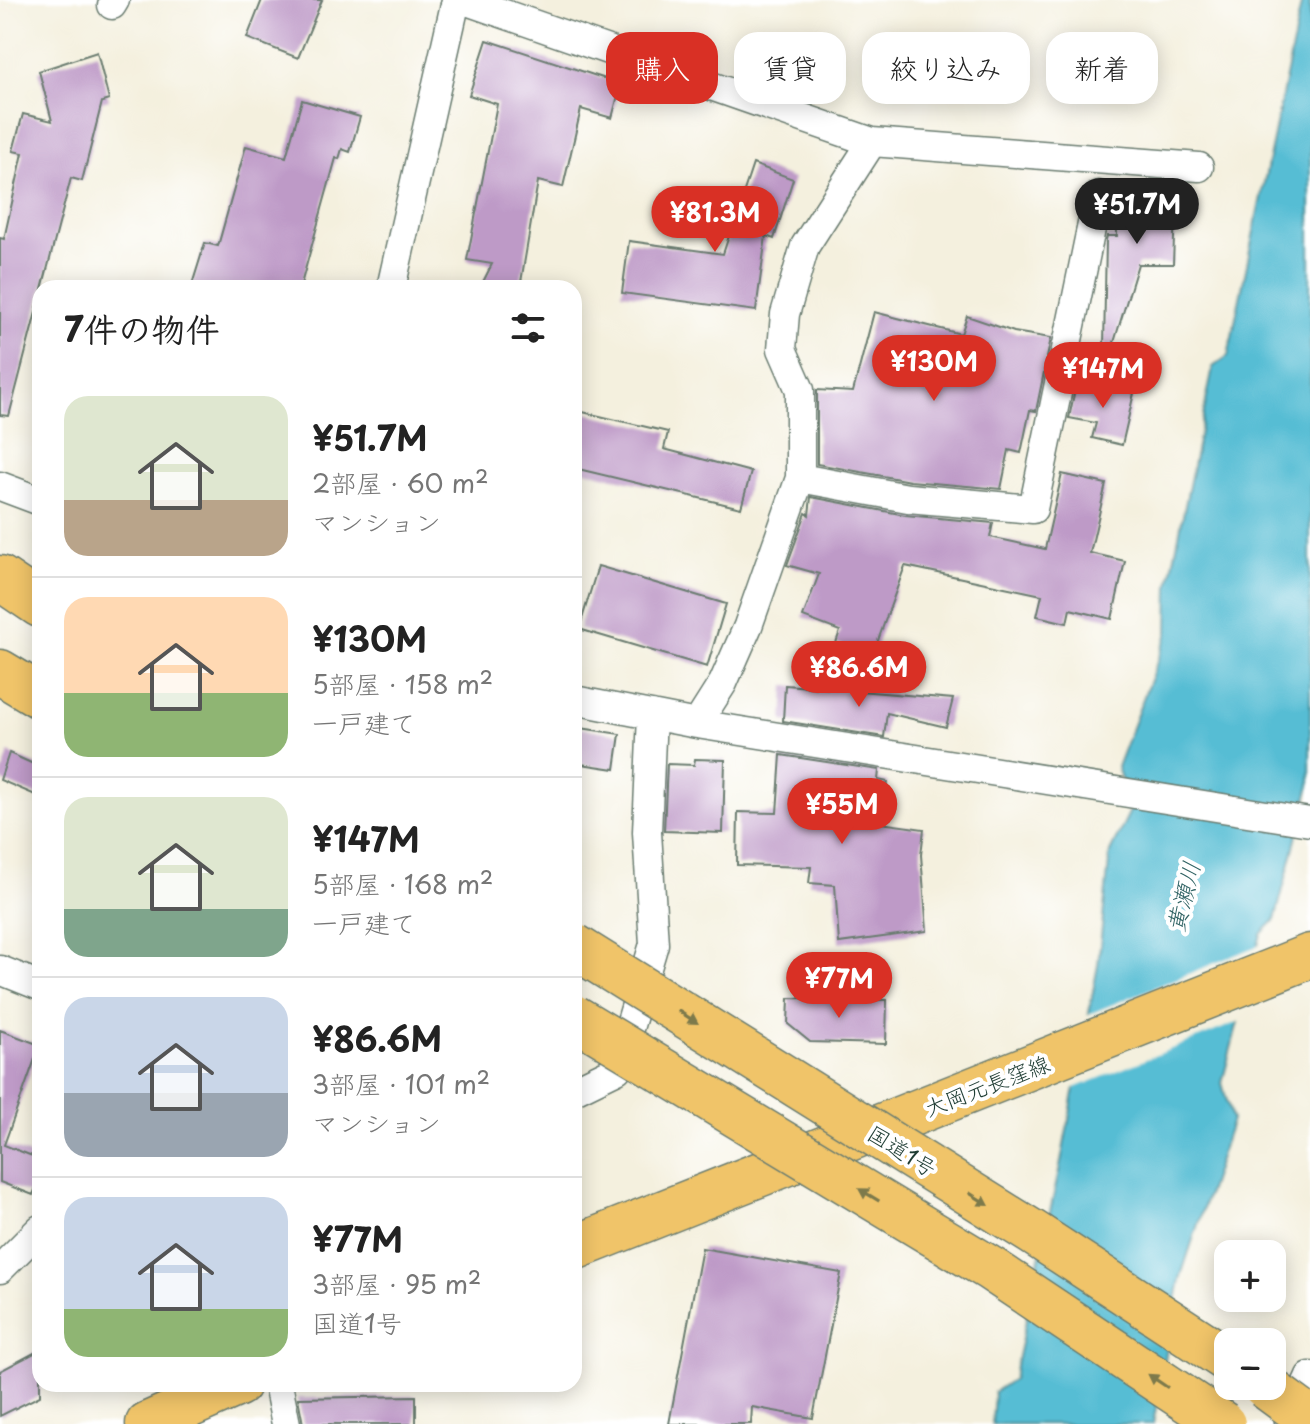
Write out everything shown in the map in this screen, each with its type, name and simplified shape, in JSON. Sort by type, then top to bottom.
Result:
[{"type":"main road","points":[[0,578],[32,600]]},
{"type":"main road","points":[[0,604],[32,622]]},
{"type":"main road","points":[[0,672],[32,691]]},
{"type":"main road","name":"国道1号","points":[[582,951],[1045,1241],[1214,1351]]},
{"type":"main road","name":"大岡元長窪線","points":[[582,1245],[1018,1075],[1296,962]]},
{"type":"main road","points":[[582,1022],[991,1269],[1223,1424]]},
{"type":"main road","points":[[148,1424],[220,1392]]},
{"type":"main road","points":[[1284,1400],[1310,1419]]},
{"type":"street","points":[[393,280],[456,0]]},
{"type":"street","points":[[464,0],[872,142],[1199,167]]},
{"type":"street","points":[[697,724],[723,683],[748,626],[800,478],[800,390],[782,349],[785,314],[805,246],[872,142]]},
{"type":"street","points":[[800,478],[908,498],[1033,509],[1098,195]]},
{"type":"street","points":[[0,486],[32,498]]},
{"type":"street","points":[[582,702],[697,724],[1082,783],[1310,822]]},
{"type":"street","points":[[582,1086],[617,1069],[654,944],[647,832],[652,715]]},
{"type":"street","points":[[0,970],[32,983]]},
{"type":"street","points":[[0,1269],[32,1237]]},
{"type":"street","points":[[1288,1424],[1310,1376]]},
{"type":"street","points":[[280,1392],[286,1424]]},
{"type":"water","name":"黄瀬川","points":[[1302,0],[1310,0],[1310,785],[1275,920],[1261,934],[1222,1083],[1232,1120],[1180,1279],[1153,1424],[992,1424],[994,1392],[1013,1379],[1060,1167],[1098,965],[1110,852],[1131,809],[1117,767],[1168,633],[1169,585],[1213,367],[1228,356]]},
{"type":"pier","points":[[1262,944],[1243,1020],[1070,1090],[1084,1016]]},
{"type":"building","points":[[262,0],[322,0],[298,58],[247,38]]},
{"type":"building","points":[[487,40],[606,79],[606,104],[616,104],[612,118],[581,109],[563,187],[538,181],[521,280],[484,280],[492,264],[467,260],[497,104],[469,95]]},
{"type":"building","points":[[97,52],[109,100],[102,102],[82,181],[71,178],[44,280],[32,280],[32,328],[9,416],[0,415],[0,238],[4,239],[23,153],[13,151],[23,114],[52,121],[39,71]]},
{"type":"building","points":[[302,100],[360,117],[350,152],[342,149],[339,159],[336,158],[302,280],[193,280],[205,243],[218,246],[246,146],[286,157]]},
{"type":"building","points":[[753,164],[793,179],[774,239],[766,236],[756,311],[622,293],[629,241],[723,254]]},
{"type":"building","points":[[1176,185],[1173,264],[1138,264],[1112,349],[1104,348],[1106,240],[1107,236],[1117,236],[1116,196],[1136,196],[1136,186]]},
{"type":"building","points":[[874,312],[961,334],[967,316],[1014,332],[1051,338],[1036,411],[1030,410],[1021,453],[1009,450],[1001,489],[910,481],[817,464],[817,390],[853,392]]},
{"type":"building","points":[[1077,380],[1134,393],[1122,445],[1092,438],[1096,423],[1069,418]]},
{"type":"building","points":[[582,412],[668,432],[664,449],[751,472],[741,508],[582,470]]},
{"type":"building","points":[[1062,474],[1106,484],[1090,553],[1125,561],[1112,619],[1070,609],[1067,623],[1037,616],[1042,595],[905,566],[872,657],[836,643],[840,631],[803,617],[819,574],[787,565],[806,513],[809,515],[811,497],[905,515],[993,523],[990,537],[1045,549]]},
{"type":"building","points":[[598,566],[726,604],[707,667],[582,630],[582,619]]},
{"type":"building","points":[[785,685],[953,699],[946,727],[887,713],[884,737],[783,721]]},
{"type":"building","points":[[582,728],[620,734],[615,769],[582,764]]},
{"type":"building","points":[[9,753],[32,763],[32,794],[0,780]]},
{"type":"building","points":[[781,755],[879,770],[878,780],[888,782],[880,823],[924,829],[921,855],[927,931],[839,943],[835,885],[809,883],[811,867],[737,865],[738,812],[777,813]]},
{"type":"building","points":[[695,759],[725,760],[723,833],[664,831],[667,764],[694,765]]},
{"type":"building","points":[[789,998],[887,1000],[886,1044],[810,1042],[788,1024]]},
{"type":"building","points":[[0,1030],[32,1042],[32,1067],[4,1145],[32,1156],[32,1195],[0,1182]]},
{"type":"building","points":[[702,1248],[841,1273],[813,1418],[752,1407],[751,1424],[669,1424]]},
{"type":"building","points":[[32,1354],[32,1392],[40,1392],[40,1396],[0,1416],[0,1371]]},
{"type":"building","points":[[416,1396],[416,1424],[303,1424],[298,1398]]}]
